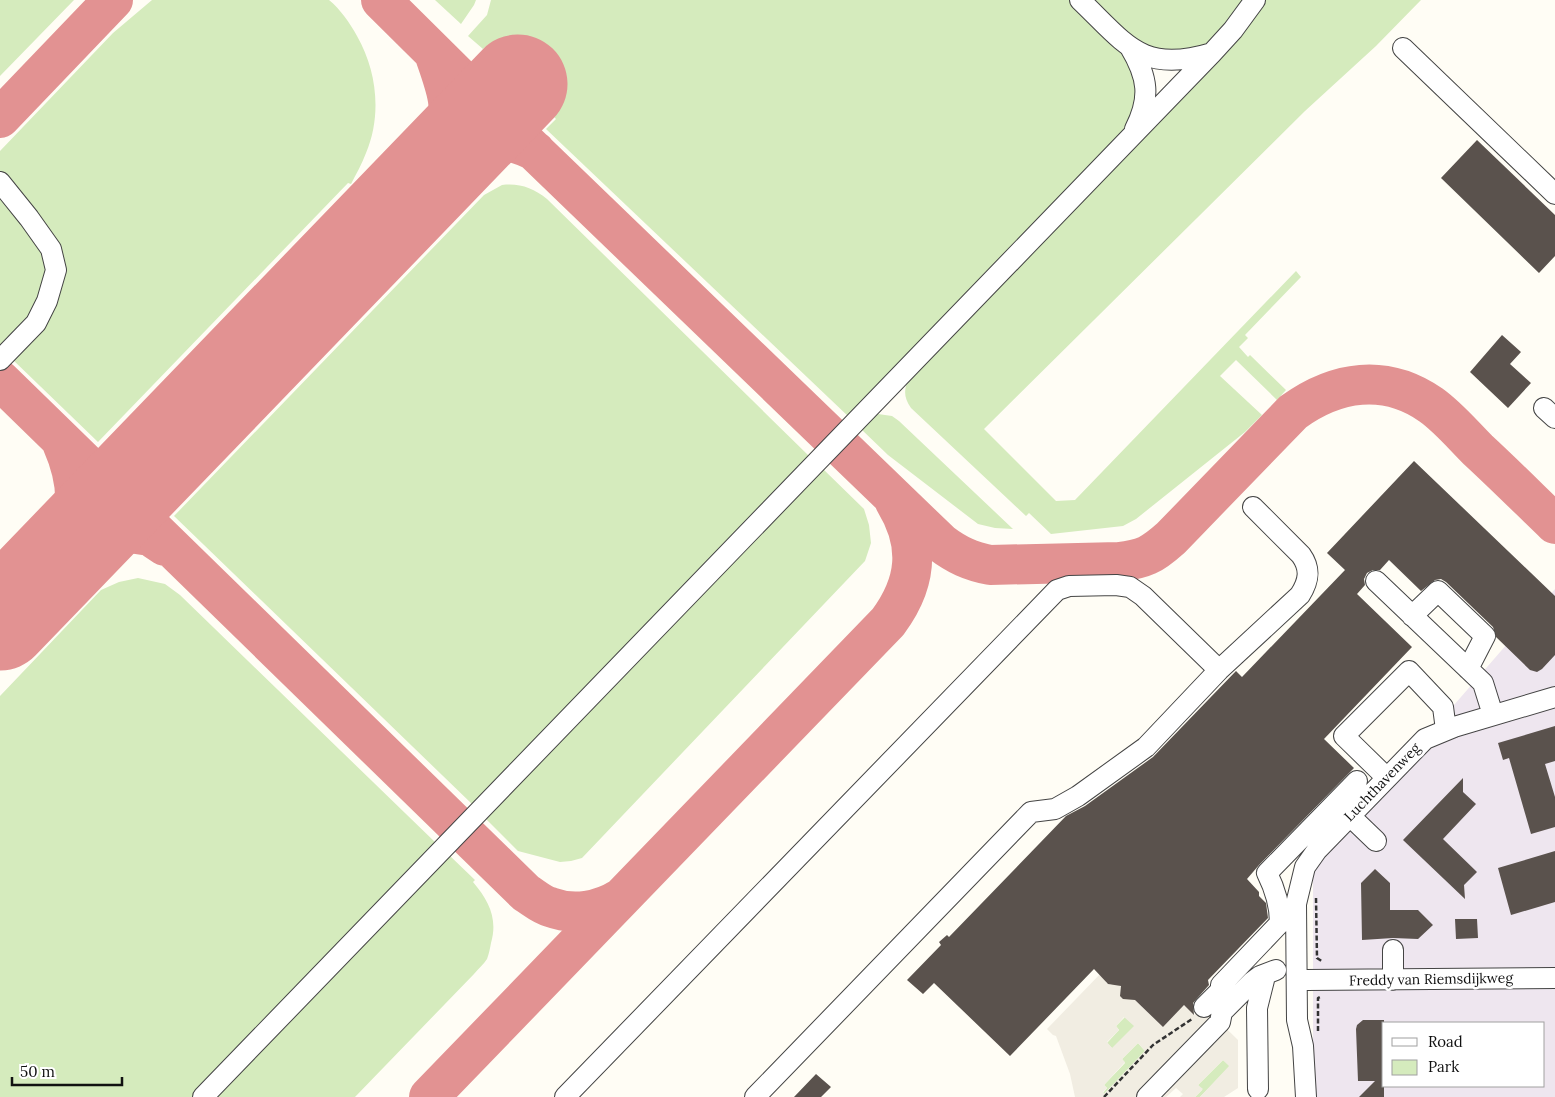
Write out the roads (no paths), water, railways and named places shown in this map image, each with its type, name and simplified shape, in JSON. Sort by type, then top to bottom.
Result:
[{"type":"street","points":[[1080,0],[1130,47],[1147,57],[1166,61],[1191,60],[1212,53]]},
{"type":"street","points":[[203,1097],[1131,138],[1234,30],[1255,0]]},
{"type":"street","points":[[1130,47],[1141,66],[1146,89],[1142,115],[1131,138]]},
{"type":"street","points":[[1404,48],[1555,194]]},
{"type":"street","points":[[0,182],[51,249],[56,270],[47,301],[36,323],[0,360]]},
{"type":"street","points":[[755,1097],[1031,812],[1055,809],[1078,796],[1146,747],[1219,670],[1300,595],[1306,585],[1308,570],[1301,554],[1253,507]]},
{"type":"street","points":[[1376,581],[1483,683],[1494,715]]},
{"type":"street","points":[[565,1097],[1057,590],[1068,586],[1116,585],[1130,587],[1143,596],[1219,670]]},
{"type":"street","points":[[1412,616],[1438,591],[1485,636],[1468,669]]},
{"type":"street","points":[[1387,778],[1344,736],[1408,671],[1443,707],[1446,730]]},
{"type":"street","name":"Luchthavenweg","points":[[1306,1097],[1311,1043],[1306,1021],[1305,904],[1308,892],[1302,874],[1310,858],[1421,742],[1446,730],[1555,697]]},
{"type":"street","points":[[1204,1007],[1222,989],[1221,985],[1280,923],[1280,909],[1273,885],[1267,873],[1358,781]]},
{"type":"street","points":[[1350,816],[1376,841]]},
{"type":"street","name":"Luchthavenweg","points":[[1308,892],[1296,904],[1297,1020],[1311,1043]]},
{"type":"street","points":[[1393,950],[1393,980]]},
{"type":"street","points":[[1147,1097],[1220,1022],[1222,1012],[1248,986],[1260,976],[1270,975],[1296,957]]},
{"type":"street","points":[[1258,1088],[1258,1056],[1266,1044],[1270,975]]},
{"type":"street","name":"Freddy van Riemsdijkweg","points":[[1306,980],[1555,978]]}]
